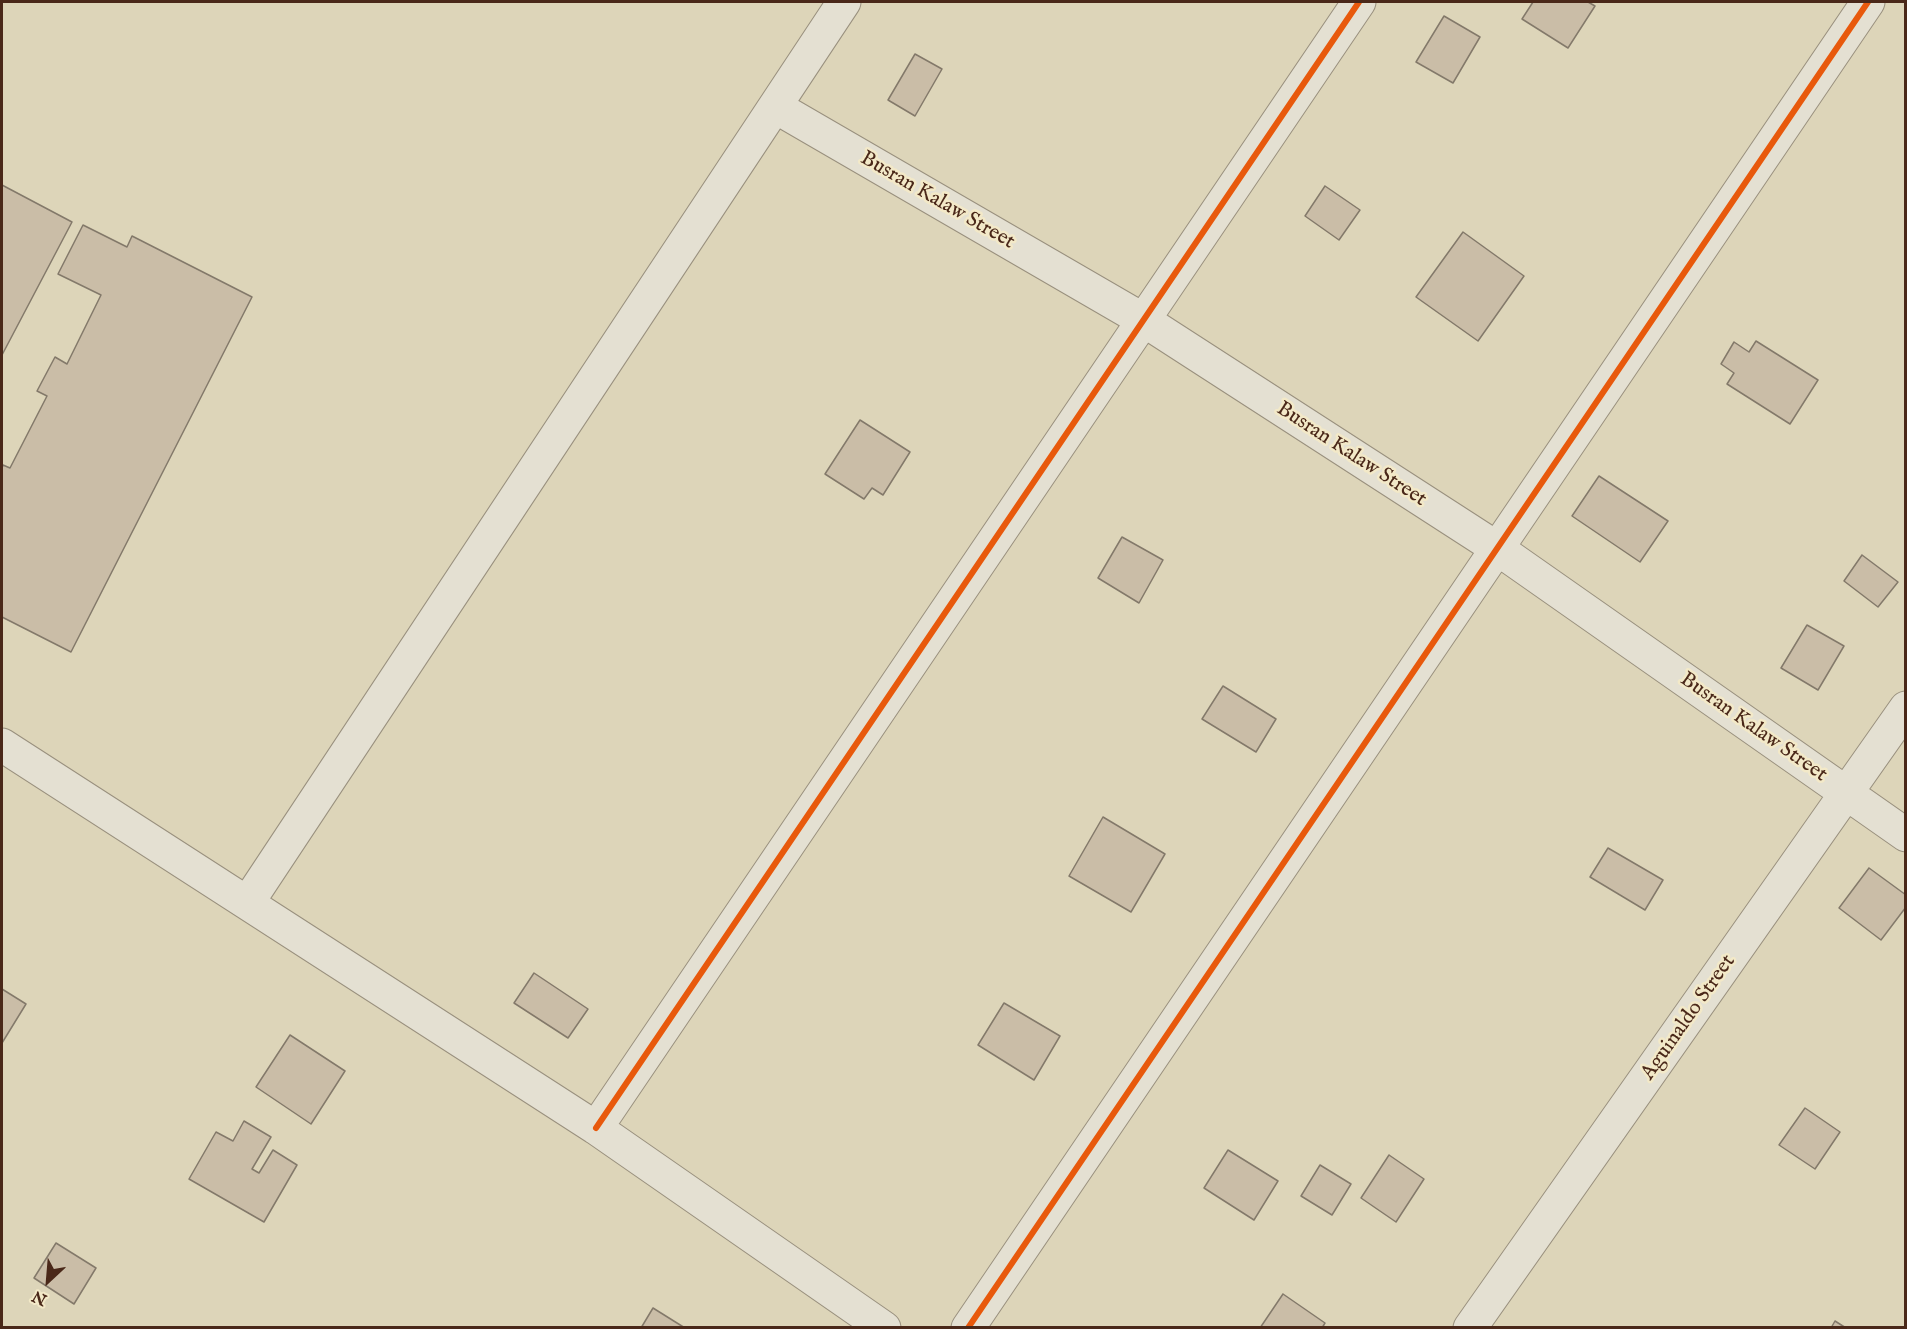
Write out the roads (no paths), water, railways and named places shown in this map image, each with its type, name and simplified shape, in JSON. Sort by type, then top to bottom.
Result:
[{"type":"street","points":[[248,902],[844,2]]},
{"type":"street","points":[[596,1128],[1359,2]]},
{"type":"street","points":[[968,1328],[1869,2]]},
{"type":"street","name":"Busran Kalaw Street","points":[[776,107],[1144,321],[1497,549],[1905,835]]},
{"type":"street","name":"Aguinaldo Street","points":[[1470,1328],[1905,708]]},
{"type":"street","points":[[2,745],[596,1128],[884,1328]]}]
